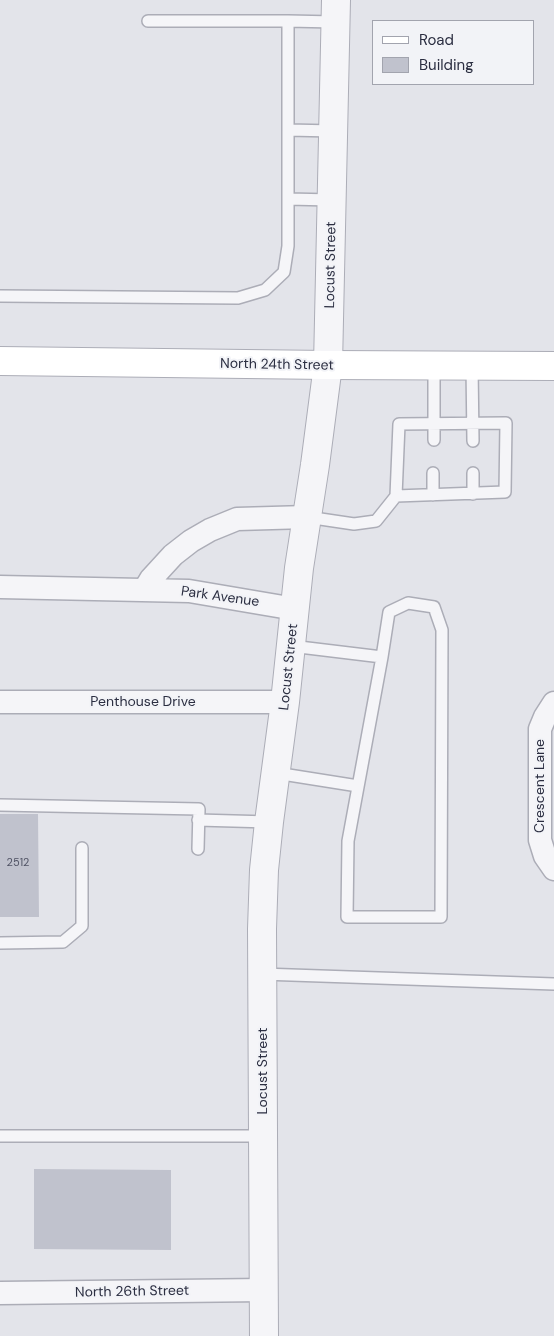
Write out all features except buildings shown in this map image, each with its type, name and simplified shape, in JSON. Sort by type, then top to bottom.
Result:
[{"type":"main road","name":"North 24th Street","points":[[0,361],[328,366],[554,366]]},
{"type":"street","name":"Locust Street","points":[[264,1336],[262,929],[264,870],[285,702],[299,568],[316,465],[328,366],[336,11]]},
{"type":"street","points":[[145,589],[173,555],[191,541],[210,530],[237,519],[307,517]]},
{"type":"street","name":"Park Avenue","points":[[0,587],[188,591],[295,609]]},
{"type":"street","name":"Penthouse Drive","points":[[0,702],[285,702]]},
{"type":"street","name":"Crescent Lane","points":[[554,703],[544,717],[540,729],[540,840],[545,856],[554,869]]},
{"type":"street","name":"North 26th Street","points":[[0,1293],[264,1290]]},
{"type":"lane","points":[[148,21],[288,21],[336,11]]},
{"type":"lane","points":[[0,296],[238,298],[265,290],[284,272],[288,246],[288,21]]},
{"type":"lane","points":[[288,130],[334,131]]},
{"type":"lane","points":[[288,199],[332,200]]},
{"type":"lane","points":[[434,366],[434,440]]},
{"type":"lane","points":[[472,366],[473,441]]},
{"type":"lane","points":[[307,517],[354,524],[376,521],[396,496],[398,424],[506,423],[505,492],[396,496]]},
{"type":"lane","points":[[433,473],[433,495]]},
{"type":"lane","points":[[473,473],[473,494]]},
{"type":"lane","points":[[408,603],[434,607],[442,630],[441,917],[347,917],[348,841],[382,658],[389,612],[408,603]]},
{"type":"lane","points":[[291,646],[382,658]]},
{"type":"lane","points":[[276,773],[358,786]]},
{"type":"lane","points":[[0,805],[199,809],[198,849]]},
{"type":"lane","points":[[198,820],[269,822]]},
{"type":"lane","points":[[0,943],[63,942],[82,926],[82,848]]},
{"type":"lane","points":[[262,974],[554,984]]},
{"type":"lane","points":[[0,1136],[263,1136]]}]
